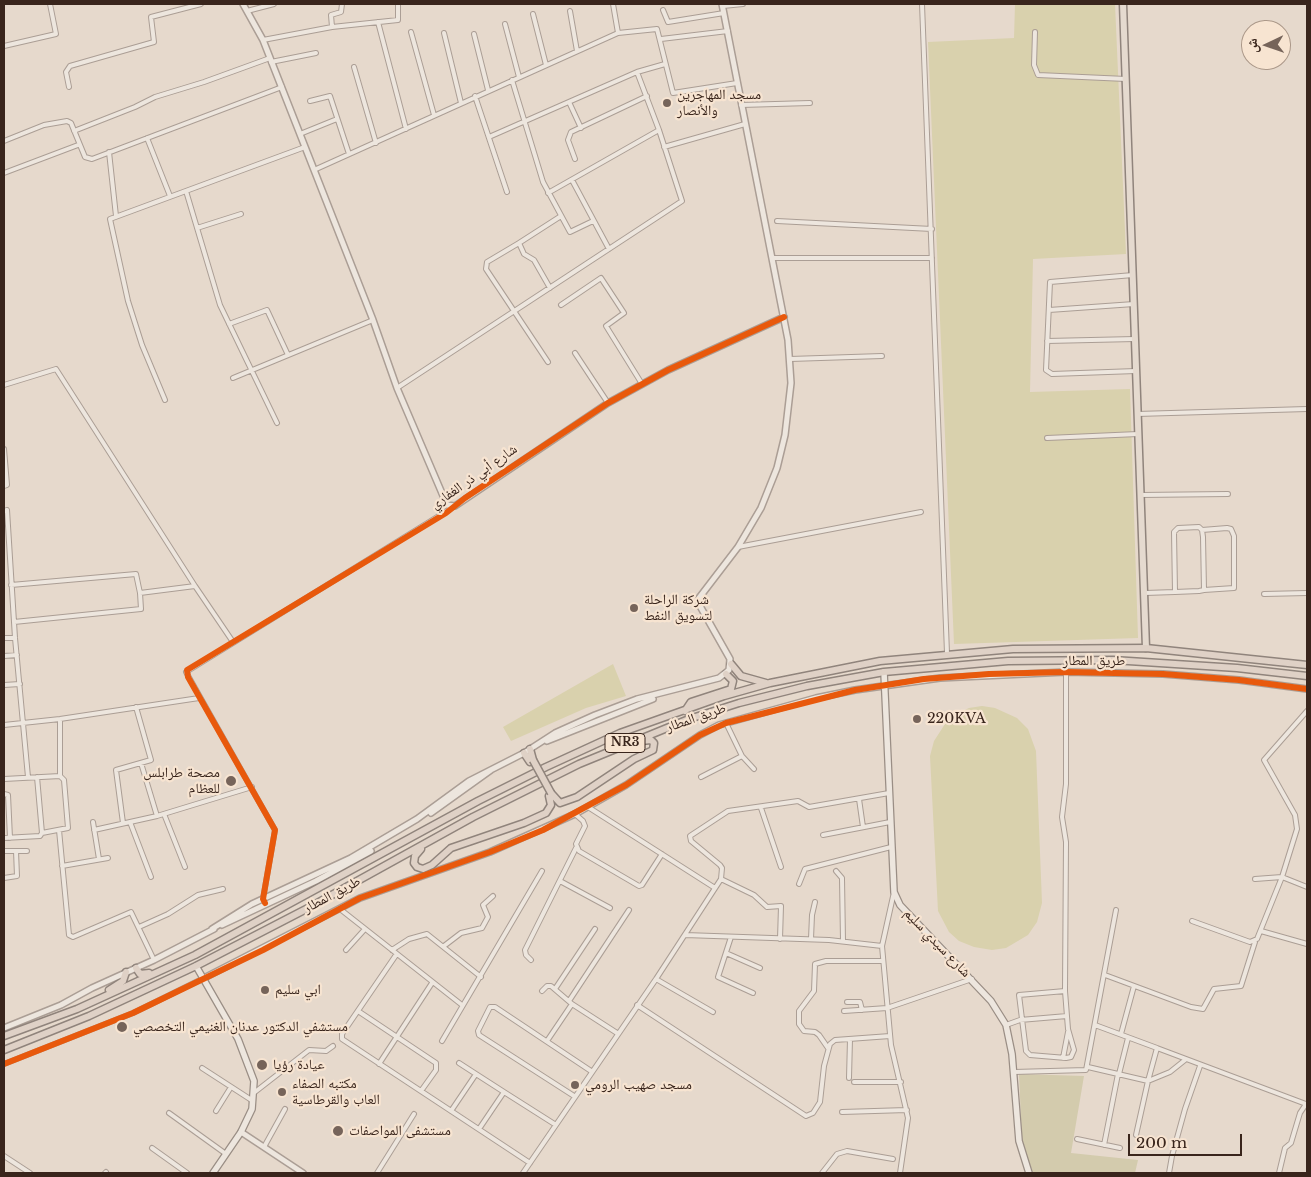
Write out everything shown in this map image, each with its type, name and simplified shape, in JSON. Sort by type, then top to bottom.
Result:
[{"type":"highway","name":"طريق المطار","points":[[4,1036],[88,1004],[163,969],[268,916],[478,801],[546,767],[620,734],[770,683],[871,662],[1013,648],[1146,648],[1307,665]]},
{"type":"highway","name":"طريق المطار","points":[[4,1050],[89,1016],[196,966],[428,843],[473,817],[579,764],[689,719],[739,703],[807,686],[884,672],[1008,661],[1113,660],[1236,668],[1307,676]]},
{"type":"highway","points":[[731,664],[741,676],[770,683]]},
{"type":"highway","points":[[686,711],[691,702],[731,689],[733,681],[726,674]]},
{"type":"highway","points":[[530,750],[532,761],[550,794],[558,802],[570,801],[634,759],[649,753],[653,750],[654,743],[648,739],[644,740],[579,764]]},
{"type":"highway","points":[[524,754],[532,761]]},
{"type":"highway","points":[[428,843],[415,856],[414,863],[420,869],[433,868],[451,848],[516,826],[546,813],[551,805],[550,794]]},
{"type":"highway","points":[[136,968],[142,974],[163,969]]},
{"type":"highway","points":[[88,1004],[121,983],[126,972]]},
{"type":"main road","points":[[1123,4],[1146,648]]},
{"type":"main road","name":"شارع سيدي سليم","points":[[884,672],[894,892],[900,905],[972,980],[991,1002],[1006,1025],[1011,1044],[1019,1141],[1029,1173]]},
{"type":"main road","points":[[196,966],[246,1056],[252,1072],[255,1092],[241,1132],[213,1173]]},
{"type":"street","points":[[4,46],[56,34],[50,4]]},
{"type":"street","points":[[69,87],[66,72],[70,66],[153,43],[155,40],[151,16],[201,4]]},
{"type":"street","points":[[243,4],[263,40],[373,320],[397,388],[445,503],[454,506]]},
{"type":"street","points":[[247,11],[274,4]]},
{"type":"street","points":[[332,27],[331,15],[341,12],[342,4]]},
{"type":"street","points":[[263,40],[332,27],[398,20],[398,4]]},
{"type":"street","points":[[613,4],[618,33]]},
{"type":"street","points":[[4,1028],[61,1006],[351,858],[418,820],[469,781],[524,754],[537,745],[597,719],[726,674],[731,664],[727,653],[700,606],[699,598],[738,547],[761,508],[777,468],[791,393],[790,359],[784,317],[741,105],[723,5],[743,4]]},
{"type":"street","points":[[922,4],[947,653]]},
{"type":"street","points":[[663,10],[668,22],[724,13]]},
{"type":"street","points":[[570,11],[577,52]]},
{"type":"street","points":[[533,14],[546,65]]},
{"type":"street","points":[[378,22],[406,129]]},
{"type":"street","points":[[505,24],[519,77]]},
{"type":"street","points":[[314,170],[618,33],[656,29],[661,39],[665,64],[673,93],[737,84]]},
{"type":"street","points":[[661,39],[728,31]]},
{"type":"street","points":[[411,32],[434,115]]},
{"type":"street","points":[[1035,32],[1034,65],[1038,75],[1126,79]]},
{"type":"street","points":[[444,33],[461,103]]},
{"type":"street","points":[[474,34],[488,90]]},
{"type":"street","points":[[74,130],[126,111],[154,97],[270,60],[316,53]]},
{"type":"street","points":[[489,137],[637,72],[665,64]]},
{"type":"street","points":[[354,67],[376,143]]},
{"type":"street","points":[[397,388],[682,201],[659,130],[637,72]]},
{"type":"street","points":[[512,80],[548,193],[561,216],[572,233],[593,221]]},
{"type":"street","points":[[4,141],[44,125],[65,121],[71,123],[78,145],[85,157],[89,159],[282,87]]},
{"type":"street","points":[[310,101],[330,96],[349,154]]},
{"type":"street","points":[[475,96],[507,192]]},
{"type":"street","points":[[575,159],[568,136],[571,132],[647,96]]},
{"type":"street","points":[[569,102],[580,128]]},
{"type":"street","points":[[741,105],[810,102]]},
{"type":"street","points":[[300,134],[337,119]]},
{"type":"street","points":[[664,147],[745,124]]},
{"type":"street","points":[[548,193],[659,130]]},
{"type":"street","points":[[147,138],[170,196]]},
{"type":"street","points":[[4,173],[78,145]]},
{"type":"street","points":[[165,400],[142,345],[128,301],[110,222],[116,216],[305,147]]},
{"type":"street","points":[[109,152],[116,216]]},
{"type":"street","points":[[572,180],[609,249]]},
{"type":"street","points":[[186,190],[220,304],[250,370],[277,422]]},
{"type":"street","points":[[196,228],[241,214]]},
{"type":"street","points":[[548,362],[514,313],[486,265],[487,262],[561,216]]},
{"type":"street","points":[[777,221],[932,229]]},
{"type":"street","points":[[519,243],[524,254],[534,260],[550,288]]},
{"type":"street","points":[[772,258],[932,258]]},
{"type":"street","points":[[1132,275],[1050,282],[1046,370],[1049,373],[1136,371]]},
{"type":"street","points":[[560,305],[601,278],[624,313],[606,326],[642,384]]},
{"type":"street","points":[[1049,310],[1134,304]]},
{"type":"street","points":[[229,324],[266,310],[288,355]]},
{"type":"street","name":"شارع أبي ذر الغفاري","points":[[200,698],[186,672],[454,506],[608,403],[668,370],[784,317]]},
{"type":"street","points":[[233,378],[373,320]]},
{"type":"street","points":[[1047,341],[1135,338]]},
{"type":"street","points":[[575,353],[608,403]]},
{"type":"street","points":[[790,359],[882,356]]},
{"type":"street","points":[[4,385],[56,369],[233,642]]},
{"type":"street","points":[[1137,414],[1307,409]]},
{"type":"street","points":[[1047,438],[1138,434]]},
{"type":"street","points":[[4,449],[7,485],[4,486]]},
{"type":"street","points":[[1140,495],[1228,494]]},
{"type":"street","points":[[4,510],[7,510],[6,542],[28,777]]},
{"type":"street","points":[[738,547],[921,512]]},
{"type":"street","points":[[1145,593],[1176,592],[1234,588],[1234,536],[1231,529],[1202,530],[1198,527],[1178,528],[1174,532],[1176,592]]},
{"type":"street","points":[[1202,530],[1204,590]]},
{"type":"street","points":[[4,571],[10,571]]},
{"type":"street","points":[[11,585],[136,574],[140,593],[141,609],[14,622]]},
{"type":"street","points":[[140,593],[196,586]]},
{"type":"street","points":[[1264,594],[1307,593]]},
{"type":"street","points":[[4,638],[15,638]]},
{"type":"street","points":[[4,656],[17,655]]},
{"type":"street","points":[[1065,991],[1020,994],[1018,998],[1020,1020],[1027,1054],[1063,1058],[1073,1055],[1068,1029],[1065,991],[1066,842],[1062,817],[1066,784],[1066,672]]},
{"type":"street","points":[[4,1064],[133,1013],[369,895],[433,868],[514,843],[588,807],[626,785],[700,735],[726,723],[816,698],[884,685],[958,676],[1066,672],[1209,678],[1307,689]]},
{"type":"street","points":[[4,685],[20,684]]},
{"type":"street","points":[[4,725],[60,719],[200,698],[271,821],[275,835],[264,901]]},
{"type":"street","points":[[123,824],[116,770],[151,760],[136,707]]},
{"type":"street","points":[[1105,975],[1191,1007],[1203,1009],[1214,989],[1241,986],[1255,942],[1261,931],[1294,844],[1297,822],[1278,780],[1264,760],[1307,711]]},
{"type":"street","points":[[4,838],[40,836],[42,832],[59,830],[69,826],[64,780],[60,776],[60,719]]},
{"type":"street","points":[[726,723],[742,756],[754,769]]},
{"type":"street","points":[[701,777],[742,756]]},
{"type":"street","points":[[142,763],[156,816]]},
{"type":"street","points":[[4,779],[60,776]]},
{"type":"street","points":[[37,777],[42,832]]},
{"type":"street","points":[[94,830],[164,814],[252,787]]},
{"type":"street","points":[[523,1173],[636,1005],[656,979],[721,878],[722,868],[720,865],[689,838],[725,812],[798,801],[809,807],[888,793]]},
{"type":"street","points":[[4,794],[8,795],[10,838]]},
{"type":"street","points":[[859,799],[863,827]]},
{"type":"street","points":[[588,807],[715,888]]},
{"type":"street","points":[[761,808],[781,867]]},
{"type":"street","points":[[164,814],[185,867]]},
{"type":"street","points":[[531,960],[526,955],[525,950],[585,826],[583,821],[575,814]]},
{"type":"street","points":[[93,822],[99,859]]},
{"type":"street","points":[[130,822],[151,877]]},
{"type":"street","points":[[824,835],[890,822]]},
{"type":"street","points":[[59,830],[71,937],[129,912],[133,913],[154,960]]},
{"type":"street","points":[[799,884],[805,870],[891,847]]},
{"type":"street","points":[[576,848],[640,886],[662,854]]},
{"type":"street","points":[[4,851],[28,851]]},
{"type":"street","points":[[4,878],[17,876],[16,851]]},
{"type":"street","points":[[62,866],[108,858]]},
{"type":"street","points":[[836,871],[842,878],[843,941]]},
{"type":"street","points":[[442,1041],[542,872]]},
{"type":"street","points":[[1255,878],[1282,877],[1307,887]]},
{"type":"street","points":[[721,878],[754,895],[767,907],[781,906],[780,939]]},
{"type":"street","points":[[560,881],[610,908]]},
{"type":"street","points":[[139,927],[168,914],[198,896],[223,889]]},
{"type":"street","points":[[894,892],[882,946],[890,1036],[907,1110],[907,1126],[900,1173]]},
{"type":"street","points":[[444,946],[461,932],[482,928],[488,917],[483,905],[493,896]]},
{"type":"street","points":[[812,939],[812,915],[815,902]]},
{"type":"street","points":[[340,909],[396,955],[462,1005]]},
{"type":"street","points":[[547,1041],[629,910]]},
{"type":"street","points":[[1014,1072],[1084,1071],[1088,1067],[1116,910]]},
{"type":"street","points":[[1192,921],[1247,941],[1255,942]]},
{"type":"street","points":[[346,950],[365,929]]},
{"type":"street","points":[[555,989],[595,929]]},
{"type":"street","points":[[1261,931],[1307,944]]},
{"type":"street","points":[[392,950],[409,939],[427,934],[481,977]]},
{"type":"street","points":[[684,935],[812,939],[882,946]]},
{"type":"street","points":[[731,937],[718,978],[753,994]]},
{"type":"street","points":[[726,953],[760,968]]},
{"type":"street","points":[[396,955],[342,1034],[342,1039],[530,1163]]},
{"type":"street","points":[[828,1048],[818,1034],[804,1031],[799,1024],[800,1011],[814,991],[816,964],[826,962],[883,961]]},
{"type":"street","points":[[656,979],[712,1012]]},
{"type":"street","points":[[844,1011],[887,1008],[972,980]]},
{"type":"street","points":[[379,1064],[432,983]]},
{"type":"street","points":[[542,991],[548,986],[555,989],[570,1002],[617,1033]]},
{"type":"street","points":[[1121,1034],[1134,986]]},
{"type":"street","points":[[847,1002],[860,1002],[862,1010]]},
{"type":"street","points":[[636,1005],[806,1116],[813,1113],[820,1102],[828,1048],[835,1040],[890,1036]]},
{"type":"street","points":[[574,1096],[481,1036],[478,1030],[491,1006],[591,1071]]},
{"type":"street","points":[[358,1011],[436,1063],[436,1070],[421,1091]]},
{"type":"street","points":[[1006,1025],[1020,1020],[1067,1016]]},
{"type":"street","points":[[1096,1025],[1200,1066],[1307,1104],[1300,1113],[1291,1143],[1285,1148],[1279,1173]]},
{"type":"street","points":[[1063,1058],[1068,1029]]},
{"type":"street","points":[[1104,1144],[1128,1038]]},
{"type":"street","points":[[849,1078],[850,1039]]},
{"type":"street","points":[[255,1092],[309,1050],[326,1051],[333,1046]]},
{"type":"street","points":[[1136,1135],[1157,1048]]},
{"type":"street","points":[[1088,1067],[1148,1081],[1170,1072],[1185,1060]]},
{"type":"street","points":[[459,1063],[556,1125]]},
{"type":"street","points":[[1169,1173],[1185,1109],[1200,1066]]},
{"type":"street","points":[[202,1068],[253,1101]]},
{"type":"street","points":[[451,1111],[476,1074]]},
{"type":"street","points":[[854,1082],[901,1082]]},
{"type":"street","points":[[216,1111],[231,1087]]},
{"type":"street","points":[[479,1129],[504,1092]]},
{"type":"street","points":[[264,1147],[285,1109]]},
{"type":"street","points":[[842,1112],[907,1110]]},
{"type":"street","points":[[168,1113],[226,1154]]},
{"type":"street","points":[[377,1173],[414,1114]]},
{"type":"street","points":[[241,1132],[303,1173]]},
{"type":"street","points":[[1077,1139],[1120,1148]]},
{"type":"street","points":[[152,1148],[187,1173]]},
{"type":"street","points":[[822,1173],[837,1154],[847,1151],[893,1159]]},
{"type":"street","points":[[4,1156],[30,1173]]},
{"type":"shaded area","points":[[1015,4],[1115,4],[1126,254],[1033,259],[1030,392],[1130,389],[1138,638],[954,644],[928,42],[1014,38]]},
{"type":"shaded area","points":[[613,664],[626,696],[586,708],[511,741],[503,727]]},
{"type":"shaded area","points":[[982,706],[995,708],[1017,718],[1028,729],[1036,751],[1042,903],[1037,922],[1028,935],[1006,948],[992,950],[974,947],[959,941],[949,932],[938,911],[930,756],[934,741],[945,724],[954,715],[969,708]]},
{"type":"shaded area","points":[[1019,1074],[1084,1076],[1071,1153],[1138,1160],[1135,1173],[1033,1173],[1022,1141]]},
{"type":"cycle path","points":[[265,903],[263,899],[275,830],[188,677],[187,670],[446,513],[465,498],[608,403],[668,370],[784,317]]},
{"type":"cycle path","points":[[4,1064],[133,1013],[263,950],[360,898],[490,852],[543,830],[626,785],[700,735],[726,723],[855,690],[924,679],[989,674],[1066,672],[1163,674],[1239,680],[1307,689]]},
{"type":"place","name":"مسجد المهاجرين والأنصار","points":[[667,103]]},
{"type":"place","name":"شركة الراحلة لتسويق النفط","points":[[634,608]]},
{"type":"place","name":"220KVA","points":[[917,719]]},
{"type":"place","name":"مصحة طرابلس للعظام","points":[[231,781]]},
{"type":"place","name":"ابي سليم","points":[[265,990]]},
{"type":"place","name":"مستشفي الدكتور عدنان الغنيمي التخصصي","points":[[122,1027]]},
{"type":"place","name":"عيادة رؤيا","points":[[262,1065]]},
{"type":"place","name":"مسجد صهيب الرومي","points":[[575,1085]]},
{"type":"place","name":"مكتبه الصفاء العاب والقرطاسية","points":[[282,1092]]},
{"type":"place","name":"مستشفى المواصفات","points":[[338,1131]]}]
